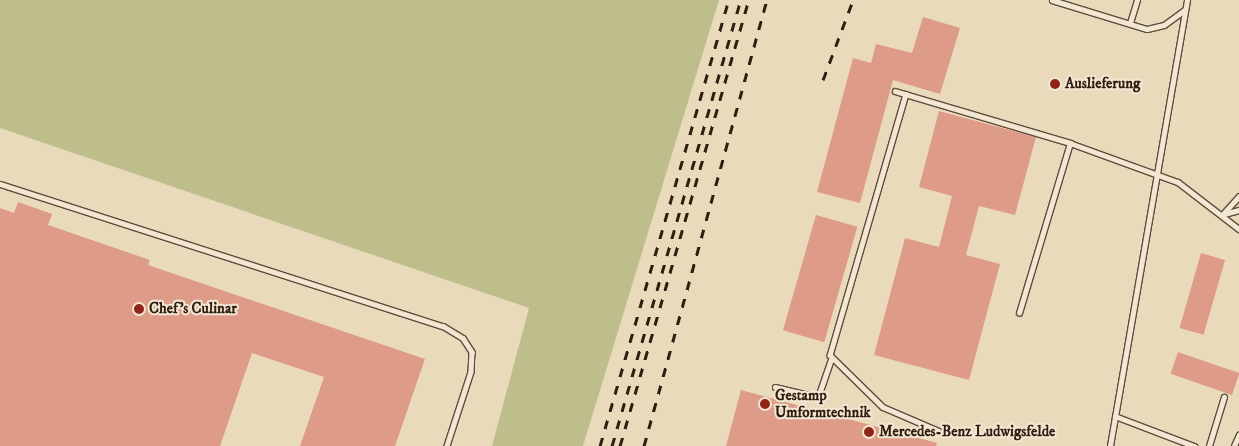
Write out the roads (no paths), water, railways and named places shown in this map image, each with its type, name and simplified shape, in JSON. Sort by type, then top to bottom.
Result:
[{"type":"lane","points":[[1052,0],[1147,29],[1155,27],[1185,10]]},
{"type":"lane","points":[[1130,23],[1137,0]]},
{"type":"lane","points":[[1110,446],[1187,0]]},
{"type":"lane","points":[[895,91],[1070,143],[1186,186],[1223,214],[1239,229]]},
{"type":"lane","points":[[775,387],[818,397],[831,360],[830,351],[906,94]]},
{"type":"lane","points":[[1019,313],[1070,143]]},
{"type":"lane","points":[[0,184],[443,326],[463,338],[472,352],[471,372],[447,446]]},
{"type":"lane","points":[[1223,214],[1239,196]]},
{"type":"lane","points":[[1223,214],[1239,210]]},
{"type":"lane","points":[[831,360],[884,408],[939,431]]},
{"type":"lane","points":[[1209,446],[1224,397]]},
{"type":"lane","points":[[1116,416],[1194,446]]},
{"type":"lane","points":[[1234,446],[1239,435]]},
{"type":"railway","points":[[600,446],[729,0]]},
{"type":"railway","points":[[612,446],[741,0]]},
{"type":"railway","points":[[620,446],[749,0]]},
{"type":"railway","points":[[644,446],[767,0]]},
{"type":"railway","points":[[823,80],[853,0]]},
{"type":"place","name":"Auslieferung","points":[[1055,84]]},
{"type":"place","name":"Chef's Culinar","points":[[139,309]]},
{"type":"place","name":"Gestamp Umformtechnik","points":[[765,404]]},
{"type":"place","name":"Mercedes-Benz Ludwigsfelde","points":[[869,432]]}]
